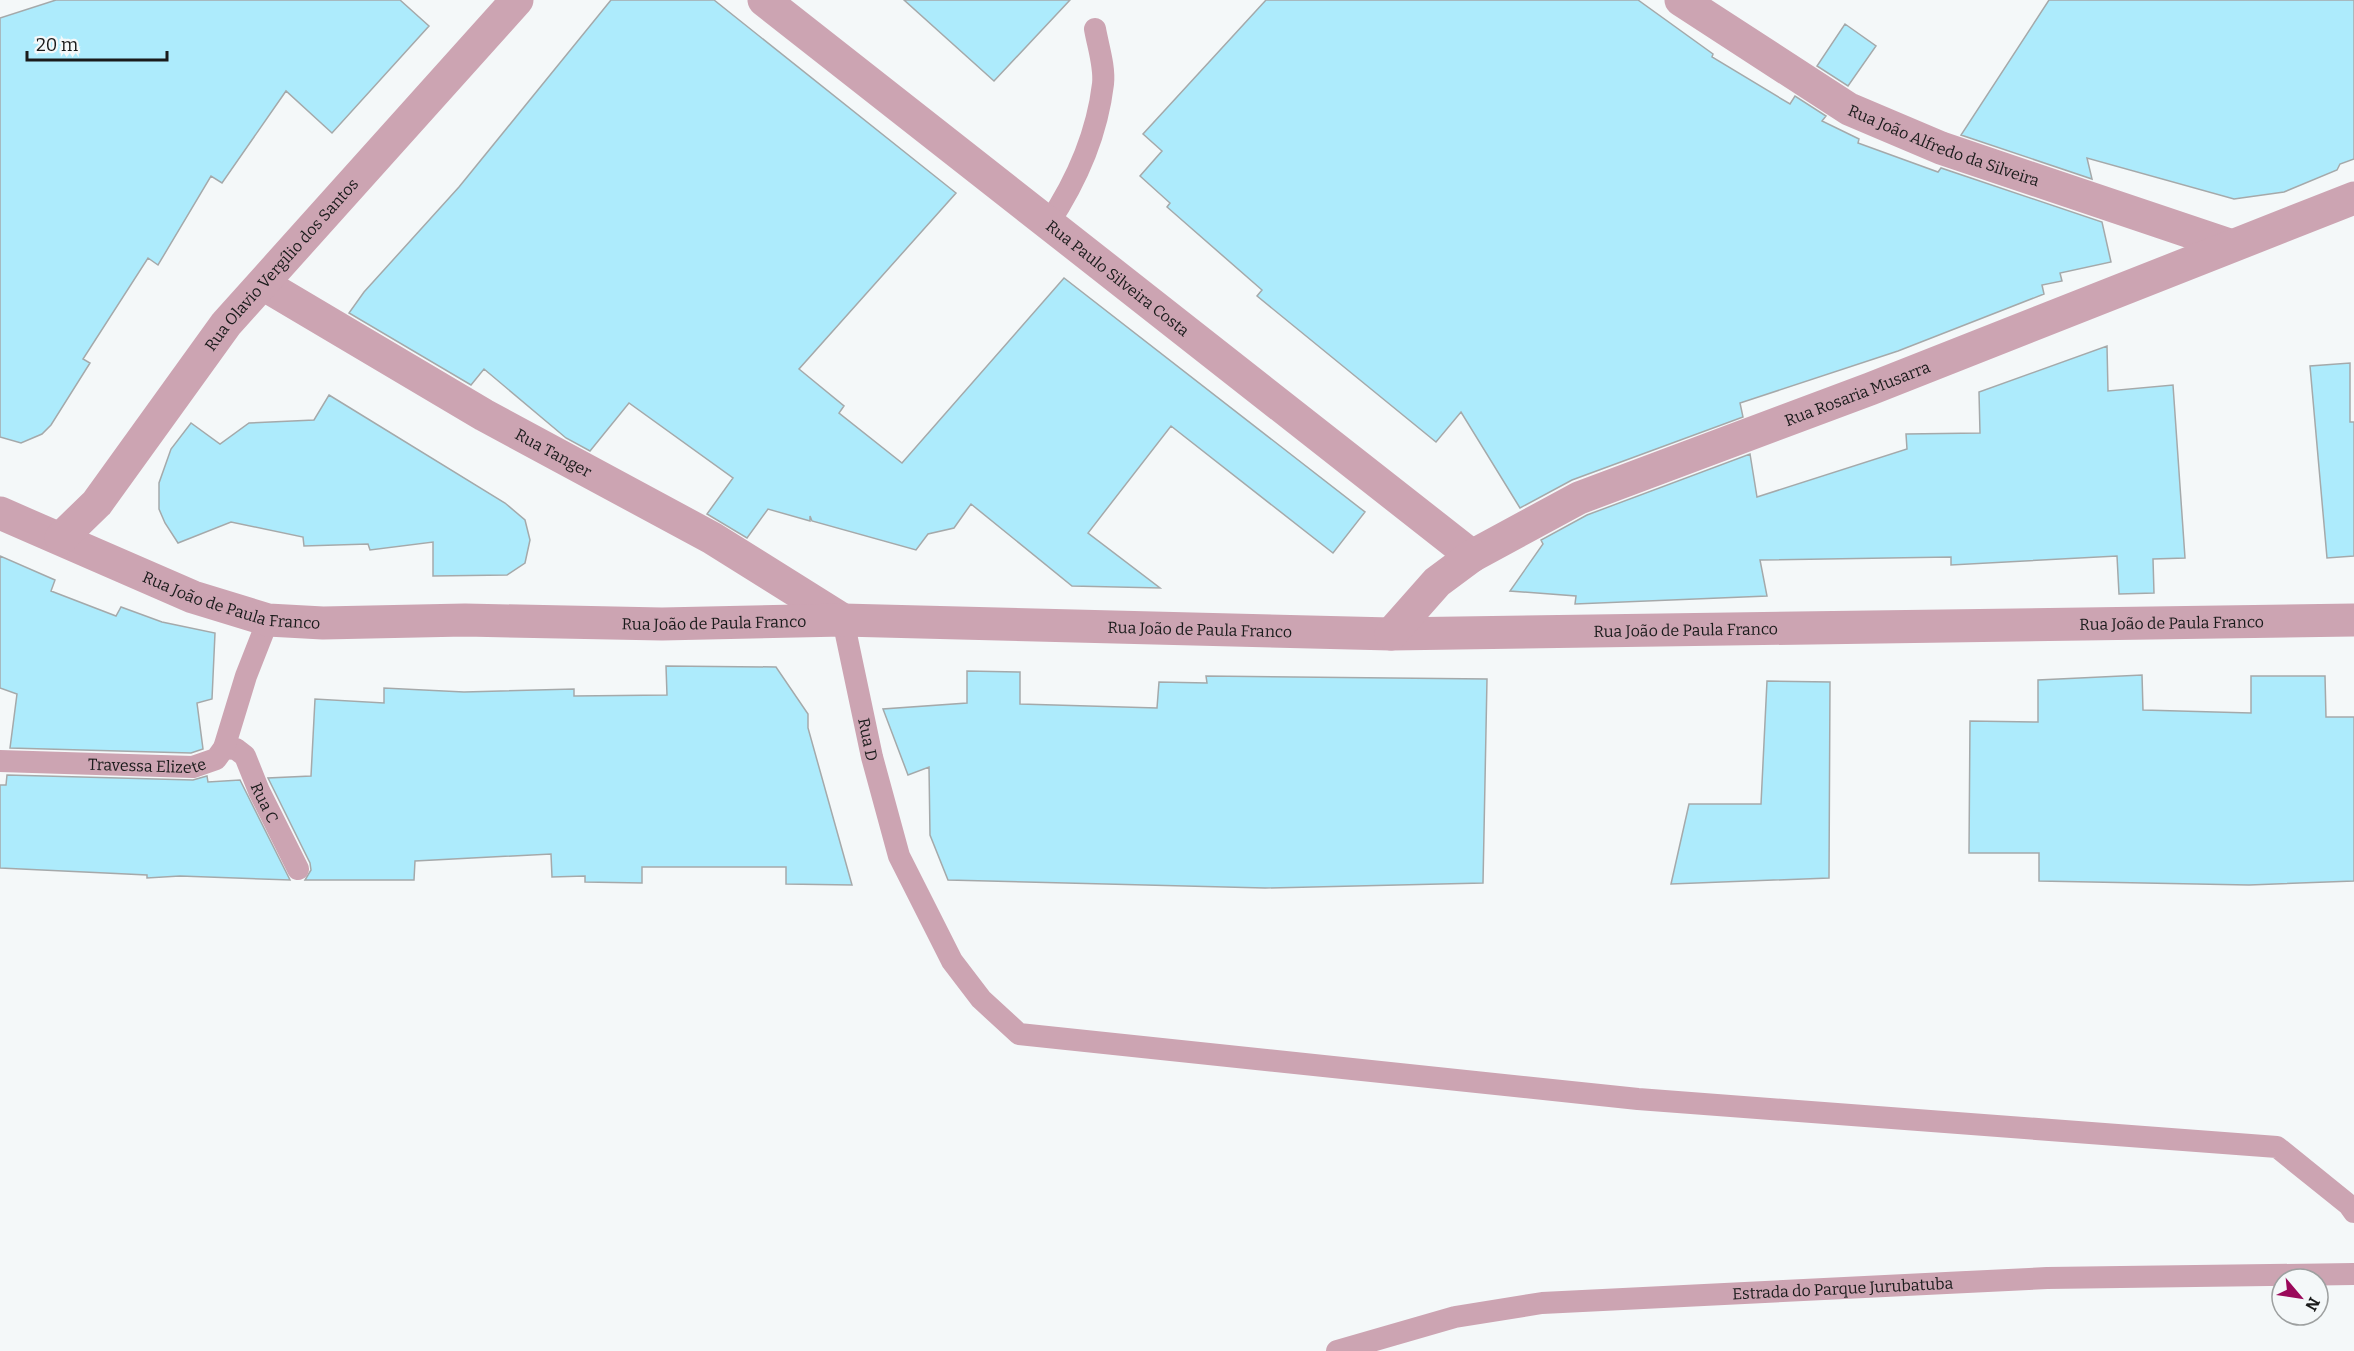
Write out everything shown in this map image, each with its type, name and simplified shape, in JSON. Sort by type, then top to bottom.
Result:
[{"type":"street","name":"Rua Olavio Vergílio dos Santos","points":[[62,538],[97,503],[226,324],[517,0]]},
{"type":"street","name":"Rua Paulo Silveira Costa","points":[[764,0],[1473,556]]},
{"type":"street","name":"Rua João Alfredo da Silveira","points":[[1681,0],[1849,109],[1941,148],[2229,245]]},
{"type":"street","name":"Rua Rosaria Musarra","points":[[1391,634],[1437,582],[1473,556],[1579,498],[1870,389],[2229,245],[2354,198]]},
{"type":"street","name":"Rua Tanger","points":[[263,284],[494,420],[712,538],[843,620]]},
{"type":"street","name":"Rua João de Paula Franco","points":[[0,513],[62,538],[193,597],[268,620],[323,623],[465,620],[662,624],[843,620],[1391,634],[2354,620]]},
{"type":"lane","points":[[1048,224],[1070,192],[1086,157],[1103,82],[1095,29]]},
{"type":"lane","name":"Travessa Elizete","points":[[0,761],[193,767],[216,759],[224,748],[246,676],[268,620]]},
{"type":"lane","name":"Rua D","points":[[843,620],[872,757],[899,856],[952,961],[981,999],[1019,1034],[1638,1100],[2277,1147],[2349,1205],[2354,1212]]},
{"type":"lane","name":"Rua C","points":[[224,748],[236,749],[245,756],[259,791],[298,869]]},
{"type":"lane","name":"Estrada do Parque Jurubatuba","points":[[1337,1351],[1455,1317],[1542,1303],[2047,1278],[2354,1274]]},
{"type":"building","points":[[56,0],[400,0],[429,26],[332,133],[286,91],[222,183],[211,176],[158,265],[148,258],[83,359],[90,363],[51,425],[42,434],[21,443],[0,437],[0,18]]},
{"type":"building","points":[[611,0],[714,0],[956,193],[799,369],[844,406],[839,413],[902,463],[1064,278],[1365,512],[1333,553],[1171,426],[1088,533],[1160,588],[1072,586],[971,504],[954,528],[928,534],[916,550],[812,521],[810,516],[810,521],[768,509],[747,538],[707,514],[733,478],[629,403],[590,451],[566,438],[484,369],[471,385],[349,313],[364,292],[459,187]]},
{"type":"building","points":[[904,0],[1070,0],[994,81]]},
{"type":"building","points":[[1266,0],[1638,0],[1713,54],[1712,57],[1790,104],[1795,96],[1826,116],[1822,121],[1859,139],[1858,143],[1938,172],[1941,168],[2102,222],[2111,262],[2060,273],[2062,281],[2042,285],[2044,294],[1898,351],[1740,403],[1743,417],[1572,480],[1520,508],[1461,412],[1436,442],[1257,296],[1262,290],[1167,207],[1170,203],[1140,176],[1162,151],[1143,134]]},
{"type":"building","points":[[2049,0],[2354,0],[2354,159],[2340,164],[2337,170],[2284,192],[2234,199],[2087,158],[2092,179],[1961,135]]},
{"type":"building","points":[[1845,24],[1876,46],[1848,86],[1817,66]]},
{"type":"building","points":[[2107,346],[2108,391],[2173,385],[2185,558],[2153,559],[2154,593],[2119,594],[2117,556],[1951,565],[1951,557],[1760,560],[1767,596],[1575,604],[1576,596],[1510,591],[1543,544],[1541,540],[1587,515],[1750,454],[1757,497],[1907,449],[1906,434],[1980,433],[1979,392]]},
{"type":"building","points":[[2350,363],[2350,422],[2354,422],[2354,556],[2327,558],[2310,366]]},
{"type":"building","points":[[329,395],[505,503],[525,520],[530,540],[525,563],[507,575],[433,576],[433,542],[370,550],[368,544],[304,546],[303,537],[231,522],[178,543],[159,509],[159,483],[171,449],[191,423],[220,444],[249,423],[314,420]]},
{"type":"building","points":[[0,556],[55,580],[51,591],[116,616],[121,607],[162,622],[215,633],[212,699],[197,703],[203,749],[191,753],[10,748],[17,694],[0,688]]},
{"type":"building","points":[[666,666],[776,667],[808,714],[808,728],[852,885],[786,884],[786,867],[642,867],[642,883],[585,882],[585,876],[552,877],[551,854],[415,861],[414,880],[305,880],[311,870],[310,863],[268,778],[311,776],[315,699],[384,703],[384,688],[464,692],[574,689],[574,696],[667,695]]},
{"type":"building","points":[[967,671],[1020,672],[1020,704],[1157,708],[1159,682],[1207,683],[1206,676],[1487,679],[1483,883],[1265,888],[948,880],[930,835],[929,767],[908,775],[883,709],[967,703]]},
{"type":"building","points":[[2142,675],[2143,710],[2251,713],[2251,676],[2325,676],[2326,717],[2354,717],[2354,881],[2249,885],[2039,881],[2039,853],[1969,853],[1970,721],[2038,722],[2038,680]]},
{"type":"building","points":[[1767,681],[1830,682],[1829,878],[1671,884],[1689,804],[1761,804]]},
{"type":"building","points":[[7,775],[193,780],[207,776],[208,782],[240,780],[290,880],[180,876],[147,878],[147,875],[0,868],[0,785],[6,785]]}]
